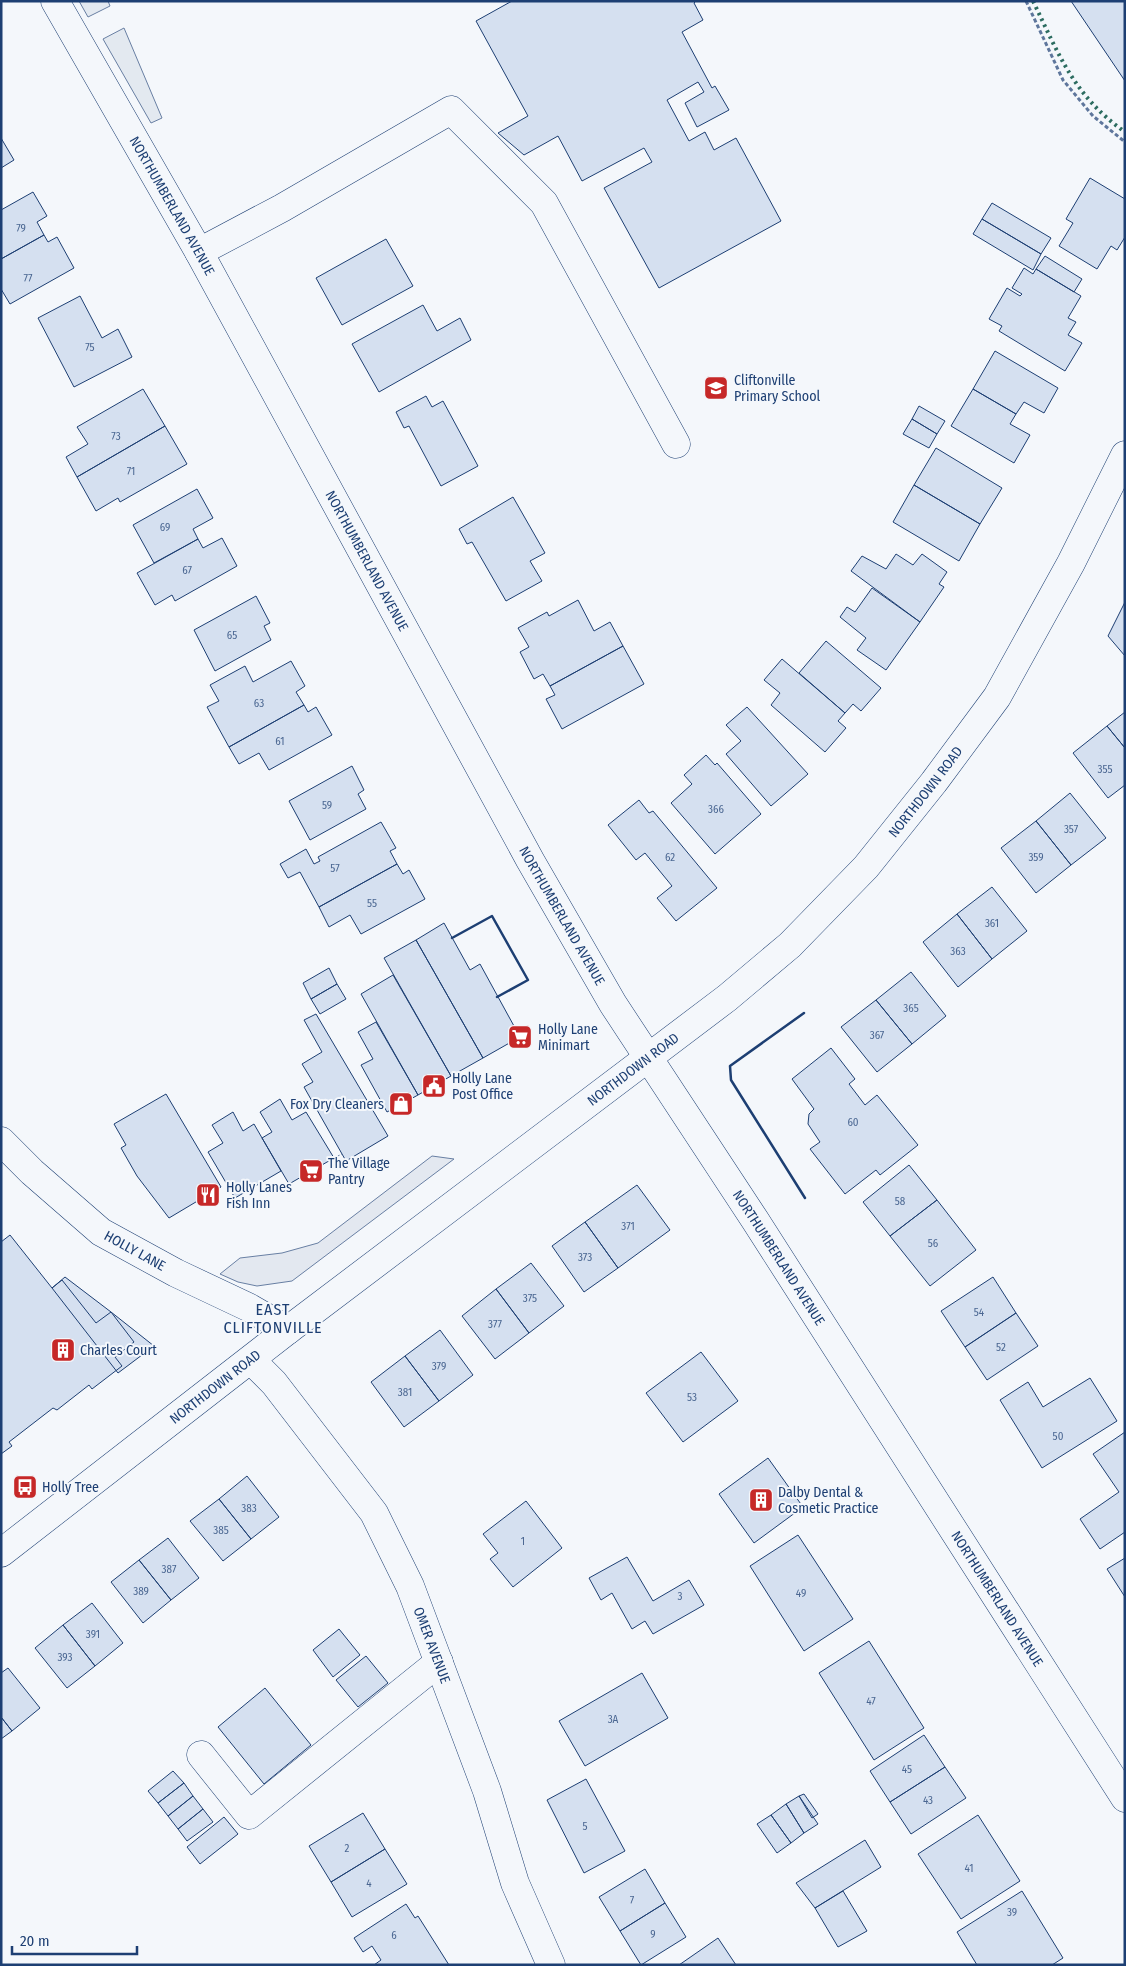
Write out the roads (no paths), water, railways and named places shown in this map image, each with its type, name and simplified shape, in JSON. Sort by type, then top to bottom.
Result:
[{"type":"street","name":"NORTHUMBERLAND AVENUE","points":[[55,1],[199,252],[530,860],[613,1004],[649,1057],[1125,1798]]},
{"type":"street","points":[[199,252],[282,208],[451,110],[544,203],[676,444]]},
{"type":"street","name":"NORTHDOWN ROAD","points":[[1,1554],[288,1330],[727,998],[790,945],[866,867],[934,782],[997,697],[1071,563],[1125,456]]},
{"type":"street","name":"HOLLY LANE","points":[[1,1141],[32,1172],[101,1232],[176,1273],[250,1308],[288,1330]]},
{"type":"street","name":"OMER AVENUE","points":[[251,1360],[274,1383],[374,1513],[410,1586],[487,1791],[515,1883],[550,1965]]},
{"type":"street","points":[[201,1755],[249,1815],[439,1662]]},
{"type":"place","name":"Cliftonville Primary School","points":[[716,388]]},
{"type":"place","name":"Holly Lane Minimart","points":[[520,1037]]},
{"type":"place","name":"Holly Lane Post Office","points":[[434,1086]]},
{"type":"place","name":"Fox Dry Cleaners","points":[[401,1104]]},
{"type":"place","name":"The Village Pantry","points":[[311,1171]]},
{"type":"place","name":"Holly Lanes Fish Inn","points":[[208,1195]]},
{"type":"place","name":"Charles Court","points":[[63,1350]]},
{"type":"place","name":"Holly Tree","points":[[25,1487]]},
{"type":"place","name":"Dalby Dental & Cosmetic Practice","points":[[761,1500]]},
{"type":"district","name":"EAST CLIFTONVILLE","points":[[273,1318]]}]
